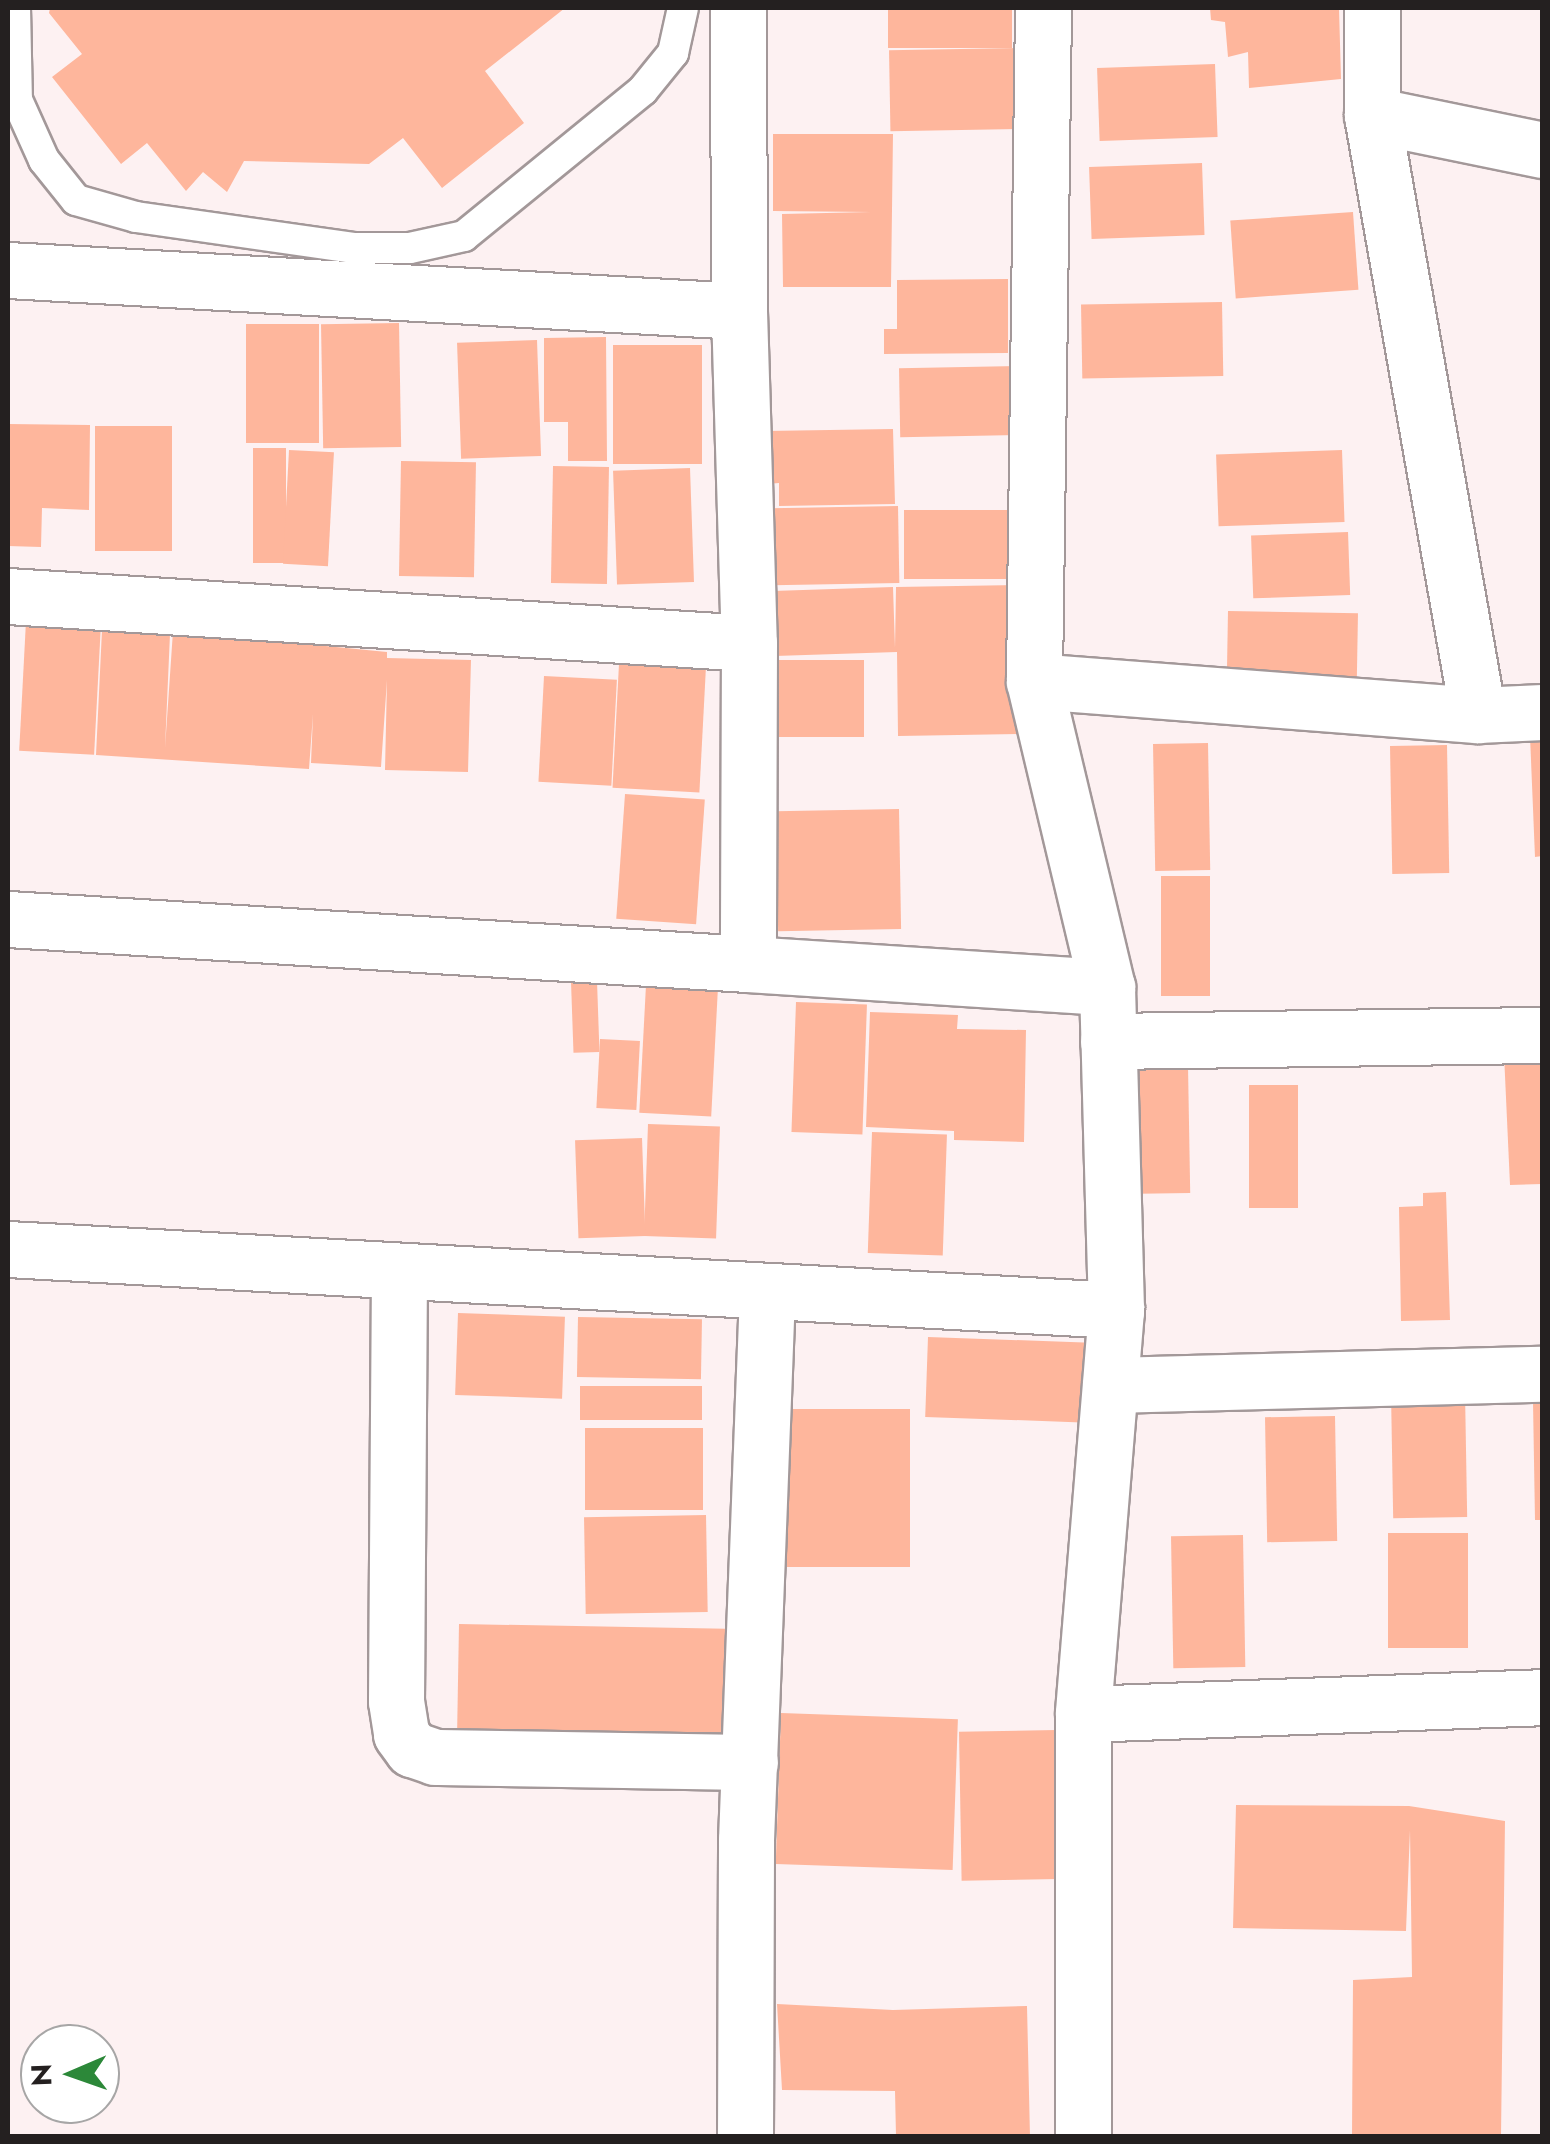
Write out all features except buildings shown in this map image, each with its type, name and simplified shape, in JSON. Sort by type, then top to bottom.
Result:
[{"type":"street","points":[[738,8],[740,310],[749,643],[748,964]]},
{"type":"street","points":[[1043,8],[1034,682],[1107,987],[1116,1310],[1083,1714],[1083,2136]]},
{"type":"street","points":[[1372,8],[1372,114],[1478,716]]},
{"type":"street","points":[[1372,114],[1542,150]]},
{"type":"street","points":[[8,270],[740,310]]},
{"type":"street","points":[[8,596],[749,643]]},
{"type":"street","points":[[1034,682],[1478,716],[1542,712]]},
{"type":"street","points":[[8,919],[1107,987]]},
{"type":"street","points":[[1108,1041],[1542,1034]]},
{"type":"street","points":[[8,1250],[1116,1310]]},
{"type":"street","points":[[399,1271],[396,1700],[401,1734],[412,1748],[435,1757],[750,1762]]},
{"type":"street","points":[[745,2136],[750,1762],[767,1293]]},
{"type":"street","points":[[1110,1385],[1542,1374]]},
{"type":"street","points":[[1083,1714],[1542,1697]]},
{"type":"lane","points":[[16,8],[17,100],[44,160],[76,200],[136,216],[355,248],[410,248],[464,236],[642,90],[672,53],[683,8]]}]
